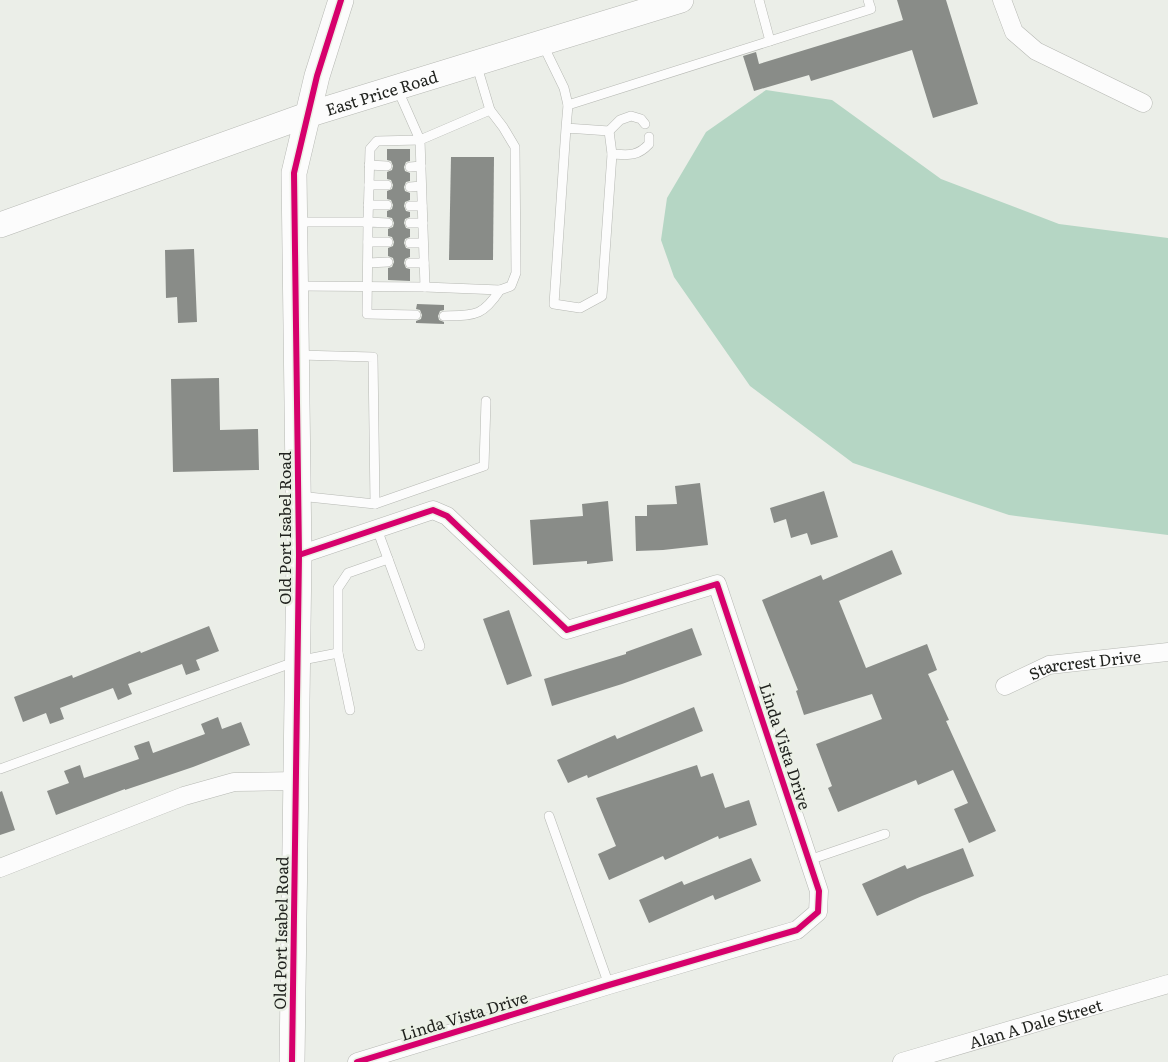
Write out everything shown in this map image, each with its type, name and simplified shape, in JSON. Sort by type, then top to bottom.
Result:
[{"type":"street","name":"Old Port Isabel Road","points":[[292,1062],[299,555],[294,173],[306,115],[341,0]]},
{"type":"street","points":[[1002,0],[1014,32],[1036,51],[1142,103]]},
{"type":"street","name":"East Price Road","points":[[0,225],[306,115],[672,1]]},
{"type":"street","name":"Linda Vista Drive","points":[[299,555],[432,510],[447,516],[567,630],[717,584],[819,891],[818,912],[797,930],[357,1062]]},
{"type":"street","name":"Starcrest Drive","points":[[1005,686],[1049,665],[1168,652]]},
{"type":"street","points":[[0,868],[184,796],[234,782],[296,781]]},
{"type":"street","name":"Alan A Dale Street","points":[[902,1062],[1168,984]]},
{"type":"lane","points":[[759,0],[770,41]]},
{"type":"lane","points":[[568,105],[870,9],[868,0]]},
{"type":"lane","points":[[542,43],[564,88],[568,105],[554,304],[580,308],[602,296],[612,154],[609,131]]},
{"type":"lane","points":[[295,286],[425,287],[500,290],[511,286],[516,273],[515,147],[490,110],[476,63]]},
{"type":"lane","points":[[397,87],[420,140],[425,287]]},
{"type":"lane","points":[[416,315],[367,314],[370,149],[378,141],[420,140],[490,110]]},
{"type":"lane","points":[[566,128],[609,131],[620,120],[631,116],[641,119],[645,124]]},
{"type":"lane","points":[[612,154],[630,155],[643,151],[649,144],[649,137]]},
{"type":"lane","points":[[370,165],[387,166]]},
{"type":"lane","points":[[410,167],[420,166]]},
{"type":"lane","points":[[369,185],[387,186]]},
{"type":"lane","points":[[410,187],[421,186]]},
{"type":"lane","points":[[368,205],[387,205]]},
{"type":"lane","points":[[410,206],[422,206]]},
{"type":"lane","points":[[294,222],[388,222]]},
{"type":"lane","points":[[410,223],[423,223]]},
{"type":"lane","points":[[368,242],[388,242]]},
{"type":"lane","points":[[410,243],[424,243]]},
{"type":"lane","points":[[368,262],[388,262]]},
{"type":"lane","points":[[410,263],[424,263]]},
{"type":"lane","points":[[444,316],[475,315],[493,301],[500,290]]},
{"type":"lane","points":[[296,355],[373,357],[375,504]]},
{"type":"lane","points":[[298,496],[375,504],[484,466],[486,401]]},
{"type":"lane","points":[[377,529],[420,646]]},
{"type":"lane","points":[[350,710],[338,653],[338,588],[348,573],[388,559]]},
{"type":"lane","points":[[0,769],[298,661],[338,653]]},
{"type":"lane","points":[[549,816],[609,985]]},
{"type":"lane","points":[[809,860],[885,834]]},
{"type":"shaded area","points":[[766,90],[832,100],[941,179],[1059,224],[1168,238],[1168,535],[1009,515],[853,463],[750,386],[674,277],[661,240],[667,198],[706,132]]},
{"type":"building","points":[[897,0],[946,0],[978,104],[933,118],[912,50],[811,81],[809,75],[754,91],[743,56],[756,52],[759,64],[903,20]]},
{"type":"building","points":[[387,149],[410,149],[410,161],[406,162],[404,167],[405,171],[410,173],[410,181],[406,182],[404,187],[405,191],[410,193],[410,200],[405,202],[404,206],[406,211],[410,212],[410,217],[405,219],[404,223],[406,228],[410,229],[410,237],[405,239],[404,243],[406,248],[410,249],[410,257],[405,259],[404,263],[406,268],[410,269],[410,281],[388,280],[388,268],[392,267],[394,262],[393,258],[388,256],[388,248],[393,246],[394,242],[392,237],[388,236],[388,229],[393,227],[394,223],[392,218],[387,217],[387,211],[392,209],[393,205],[391,200],[387,199],[387,191],[392,189],[393,185],[391,180],[387,179],[387,172],[392,170],[393,166],[391,161],[387,160]]},
{"type":"building","points":[[451,157],[494,157],[493,260],[449,260]]},
{"type":"building","points":[[194,249],[197,322],[178,323],[177,297],[166,298],[165,250]]},
{"type":"building","points":[[417,304],[444,305],[444,310],[440,311],[438,316],[439,320],[444,322],[444,324],[416,323],[416,321],[421,319],[422,315],[420,310],[416,309]]},
{"type":"building","points":[[219,378],[220,430],[258,429],[259,470],[173,472],[171,379]]},
{"type":"building","points":[[700,483],[708,545],[636,551],[635,516],[647,516],[647,505],[677,504],[675,486]]},
{"type":"building","points":[[824,491],[838,537],[811,545],[807,533],[791,538],[786,519],[774,523],[770,508]]},
{"type":"building","points":[[608,501],[613,561],[587,564],[587,561],[533,565],[530,520],[583,516],[582,504]]},
{"type":"building","points":[[892,550],[902,574],[839,601],[866,668],[927,644],[937,670],[928,674],[949,720],[946,721],[996,831],[969,843],[954,809],[968,803],[953,770],[918,785],[916,780],[838,812],[828,788],[832,786],[816,744],[882,719],[872,694],[804,715],[796,691],[798,690],[762,600],[821,575],[823,580]]},
{"type":"building","points":[[509,610],[532,676],[507,685],[483,619]]},
{"type":"building","points":[[209,626],[219,651],[196,660],[200,670],[186,675],[182,664],[128,684],[132,694],[118,700],[113,688],[60,708],[64,719],[50,724],[46,713],[23,722],[14,697],[72,675],[73,678]]},
{"type":"building","points":[[692,628],[702,655],[622,684],[552,706],[544,679],[626,654],[626,652]]},
{"type":"building","points":[[694,707],[703,731],[588,778],[587,775],[568,783],[557,760],[615,735],[617,739]]},
{"type":"building","points":[[218,717],[222,729],[241,722],[250,745],[56,815],[47,791],[69,783],[64,771],[80,765],[84,778],[139,759],[134,746],[149,741],[153,753],[205,734],[201,724]]},
{"type":"building","points":[[697,765],[701,777],[713,773],[725,808],[749,800],[757,825],[719,839],[718,836],[665,860],[663,856],[609,880],[598,854],[616,846],[596,798]]},
{"type":"building","points":[[2,791],[15,830],[0,835],[0,792]]},
{"type":"building","points":[[963,848],[974,876],[877,916],[862,884],[905,865],[907,869]]},
{"type":"building","points":[[751,858],[761,881],[715,900],[713,895],[649,923],[639,900],[682,881],[684,885]]},
{"type":"cycle path","points":[[292,1062],[299,555],[294,173],[317,76],[341,0]]},
{"type":"cycle path","points":[[299,555],[433,510],[447,516],[567,630],[717,584],[819,891],[818,912],[797,930],[357,1062]]}]
